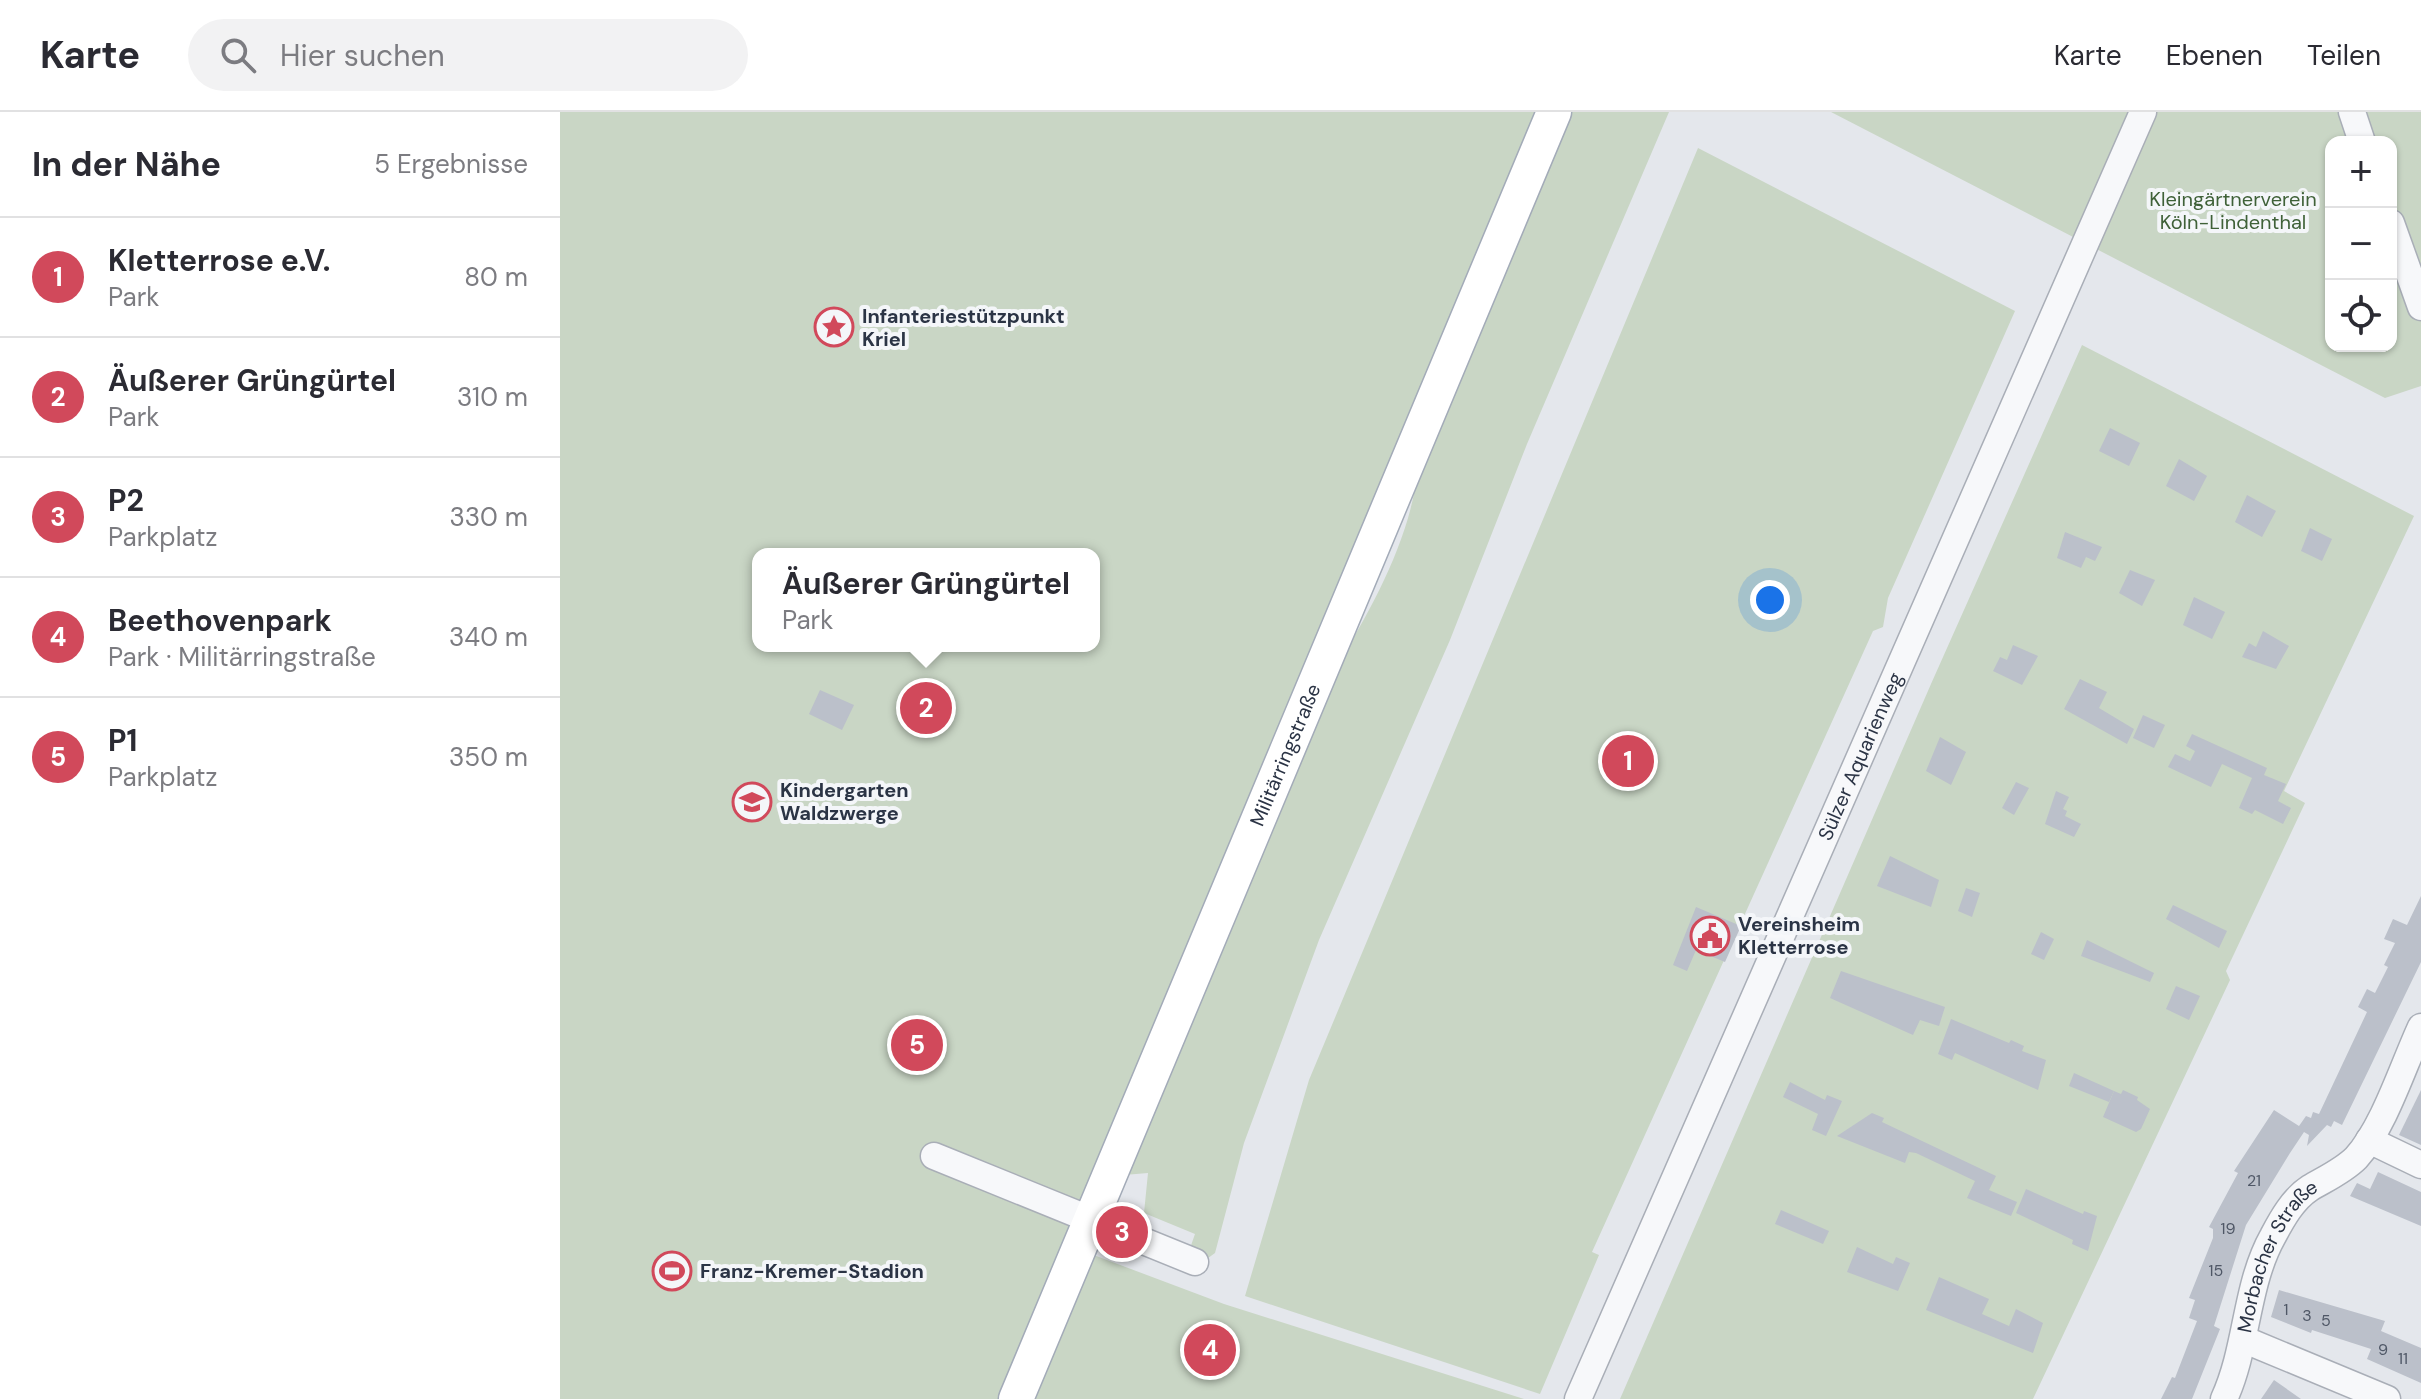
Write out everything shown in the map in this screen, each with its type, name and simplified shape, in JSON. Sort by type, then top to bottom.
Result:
[{"type":"main road","name":"Militärringstraße","points":[[1016,1399],[1554,112]]},
{"type":"street","name":"Sülzer Aquarienweg","points":[[1578,1399],[2143,112]]},
{"type":"street","points":[[2352,112],[2360,136]]},
{"type":"street","points":[[2397,240],[2421,307]]},
{"type":"street","name":"Morbacher Straße","points":[[2224,1399],[2245,1340],[2253,1288],[2271,1239],[2284,1217],[2307,1190],[2355,1159],[2369,1140],[2421,1027]]},
{"type":"street","points":[[2369,1140],[2421,1165]]},
{"type":"street","points":[[934,1156],[1195,1262]]},
{"type":"street","points":[[2245,1340],[2387,1399]]},
{"type":"green space","points":[[560,112],[1542,112],[1003,1399],[560,1399]]},
{"type":"green space","points":[[1568,112],[1669,112],[1527,444],[1450,640],[1319,940],[1244,1143],[1215,1253],[1204,1261],[1188,1254],[1195,1234],[1144,1213],[1148,1173],[1124,1175],[1337,664],[1388,572],[1407,521],[1417,472]]},
{"type":"green space","name":"Kleingärtnerverein Köln-Lindenthal","points":[[1831,112],[2421,112],[2421,386],[2385,398]]},
{"type":"green space","points":[[1698,148],[2015,311],[1888,598],[1883,627],[1873,631],[1592,1252],[1599,1255],[1540,1394],[1245,1296],[1309,1080]]},
{"type":"green space","points":[[2082,345],[2414,516],[2284,791],[2305,803],[2226,971],[2230,980],[2033,1399],[1620,1399],[1931,684]]},
{"type":"green space","points":[[1091,1254],[1224,1304],[1524,1399],[1028,1399]]},
{"type":"building","points":[[2110,428],[2140,443],[2129,466],[2099,451]]},
{"type":"building","points":[[2179,459],[2207,476],[2194,501],[2166,486]]},
{"type":"building","points":[[2247,495],[2276,511],[2262,537],[2235,522]]},
{"type":"building","points":[[2310,528],[2332,539],[2322,561],[2301,551]]},
{"type":"building","points":[[2065,532],[2102,547],[2095,561],[2086,557],[2081,568],[2057,558]]},
{"type":"building","points":[[2130,570],[2155,580],[2142,606],[2119,593]]},
{"type":"building","points":[[2194,597],[2225,612],[2212,639],[2183,625]]},
{"type":"building","points":[[2263,631],[2289,646],[2276,669],[2242,657],[2249,643],[2256,647]]},
{"type":"building","points":[[2013,645],[2038,656],[2022,685],[1993,671],[2000,657],[2007,660]]},
{"type":"building","points":[[2080,679],[2107,692],[2099,708],[2134,729],[2127,744],[2064,709]]},
{"type":"building","points":[[820,690],[854,705],[842,730],[809,714]]},
{"type":"building","points":[[2143,715],[2165,725],[2154,748],[2133,738]]},
{"type":"building","points":[[2192,734],[2267,768],[2264,775],[2286,784],[2278,801],[2291,808],[2283,824],[2255,810],[2252,814],[2239,808],[2252,778],[2222,764],[2211,787],[2168,767],[2175,754],[2190,761],[2195,751],[2186,746]]},
{"type":"building","points":[[1940,737],[1966,752],[1951,785],[1926,771]]},
{"type":"building","points":[[2016,782],[2029,788],[2014,815],[2002,808]]},
{"type":"building","points":[[2056,791],[2069,797],[2063,809],[2067,811],[2065,816],[2081,824],[2074,837],[2045,824]]},
{"type":"building","points":[[1890,856],[1939,880],[1931,907],[1877,886]]},
{"type":"building","points":[[1966,888],[1980,893],[1972,917],[1958,911]]},
{"type":"building","points":[[2421,896],[2421,962],[2342,1125],[2334,1121],[2331,1127],[2327,1125],[2307,1146],[2309,1135],[2304,1132],[2290,1153],[2246,1225],[2214,1326],[2220,1329],[2192,1399],[2161,1399],[2172,1377],[2175,1378],[2197,1321],[2189,1318],[2195,1300],[2189,1298],[2213,1238],[2213,1229],[2209,1227],[2238,1173],[2234,1171],[2274,1110],[2299,1126],[2306,1116],[2311,1118],[2313,1112],[2319,1114],[2367,1012],[2358,1007],[2367,989],[2375,993],[2388,967],[2384,965],[2395,943],[2384,939],[2393,919],[2407,925]]},
{"type":"building","points":[[2173,905],[2227,931],[2219,948],[2166,919]]},
{"type":"building","name":"Vereinsheim Kletterrose","points":[[1696,907],[1741,926],[1725,962],[1696,950],[1687,971],[1673,965]]},
{"type":"building","points":[[2041,932],[2054,939],[2044,960],[2031,954]]},
{"type":"building","points":[[2087,940],[2154,973],[2150,982],[2081,956]]},
{"type":"building","points":[[1841,971],[1945,1007],[1939,1026],[1920,1020],[1913,1035],[1830,998]]},
{"type":"building","points":[[2176,986],[2200,996],[2189,1020],[2166,1009]]},
{"type":"building","points":[[1951,1019],[2009,1043],[2011,1040],[2024,1046],[2022,1051],[2046,1060],[2038,1090],[1955,1053],[1952,1060],[1938,1054]]},
{"type":"building","points":[[2074,1073],[2114,1091],[2109,1102],[2069,1086]]},
{"type":"building","points":[[1790,1082],[1825,1100],[1827,1095],[1842,1101],[1826,1136],[1812,1130],[1818,1114],[1783,1097]]},
{"type":"building","points":[[2123,1090],[2138,1097],[2137,1100],[2150,1109],[2141,1129],[2136,1132],[2103,1117],[2114,1091],[2121,1094]]},
{"type":"building","points":[[2421,1090],[2421,1145],[2399,1135]]},
{"type":"building","points":[[1872,1113],[1884,1118],[1882,1122],[1996,1176],[1989,1190],[2017,1202],[2011,1216],[1967,1198],[1975,1181],[1916,1153],[1909,1152],[1905,1163],[1837,1136]]},
{"type":"building","points":[[2378,1172],[2421,1192],[2421,1226],[2350,1196],[2357,1183],[2370,1189]]},
{"type":"building","points":[[2026,1189],[2083,1214],[2084,1211],[2097,1216],[2088,1251],[2072,1244],[2073,1240],[2016,1213]]},
{"type":"building","points":[[1781,1210],[1829,1231],[1823,1244],[1775,1224]]},
{"type":"building","points":[[1857,1247],[1893,1264],[1896,1257],[1910,1263],[1898,1291],[1847,1272]]},
{"type":"building","points":[[1939,1277],[1989,1299],[1982,1314],[2009,1326],[2016,1309],[2043,1323],[2033,1353],[1926,1310]]},
{"type":"building","points":[[2279,1290],[2385,1321],[2381,1331],[2421,1348],[2421,1383],[2367,1359],[2371,1349],[2312,1330],[2311,1333],[2271,1317]]},
{"type":"building","points":[[2274,1380],[2301,1399],[2261,1399]]},
{"type":"place","name":"Infanteriestützpunkt Kriel","points":[[834,327]]},
{"type":"place","name":"Äußerer Grüngürtel","points":[[926,708]]},
{"type":"place","name":"Kletterrose e.V.","points":[[1628,761]]},
{"type":"place","name":"Kindergarten Waldzwerge","points":[[752,802]]},
{"type":"place","name":"Vereinsheim Kletterrose","points":[[1710,936]]},
{"type":"place","name":"P1","points":[[917,1045]]},
{"type":"place","name":"P2","points":[[1122,1232]]},
{"type":"place","name":"Franz-Kremer-Stadion","points":[[672,1271]]},
{"type":"place","name":"Beethovenpark","points":[[1210,1350]]}]
